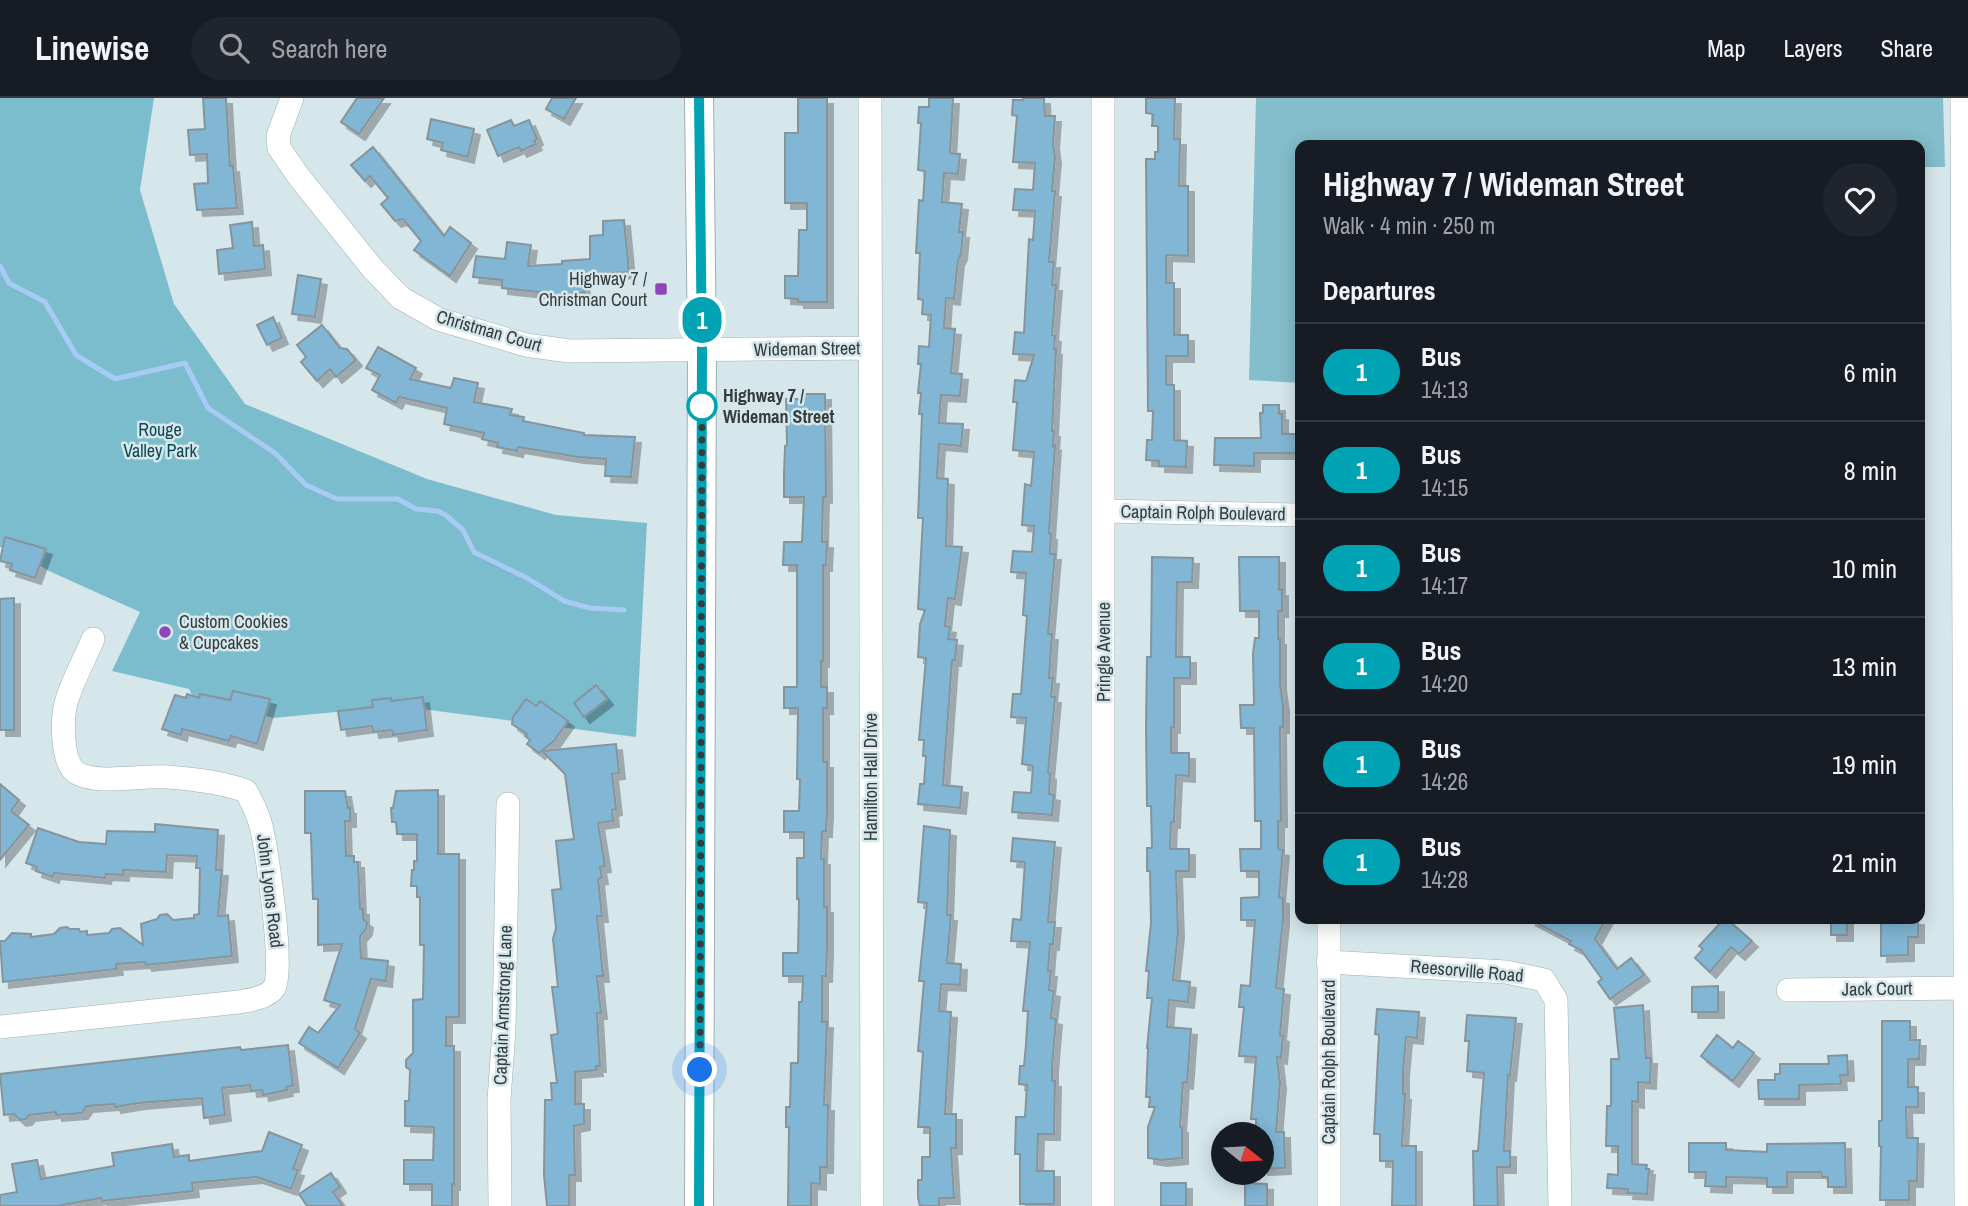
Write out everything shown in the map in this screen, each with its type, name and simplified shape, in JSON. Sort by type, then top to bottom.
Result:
[{"type":"main road","points":[[699,98],[702,350],[699,1206]]},
{"type":"street","name":"Christman Court","points":[[292,98],[278,136],[279,148],[373,269],[401,298],[438,319],[526,345],[569,351],[702,350]]},
{"type":"street","points":[[870,98],[870,348]]},
{"type":"street","name":"Pringle Avenue","points":[[1103,98],[1103,1206]]},
{"type":"street","points":[[1962,98],[1966,1206]]},
{"type":"street","name":"Wideman Street","points":[[702,350],[870,348]]},
{"type":"street","name":"Hamilton Hall Drive","points":[[870,348],[872,1206]]},
{"type":"street","name":"Captain Rolph Boulevard","points":[[1105,511],[1295,515]]},
{"type":"street","name":"John Lyons Road","points":[[0,1027],[239,1002],[260,998],[274,989],[278,979],[278,946],[262,826],[246,790],[229,785],[168,777],[90,778],[75,772],[66,758],[63,727],[66,703],[93,639]]},
{"type":"street","name":"Captain Armstrong Lane","points":[[500,1206],[499,1100],[504,1030],[508,804]]},
{"type":"street","name":"Captain Rolph Boulevard","points":[[1329,924],[1329,1206]]},
{"type":"street","name":"Reesorville Road","points":[[1328,962],[1506,972],[1544,979],[1556,1000],[1560,1206]]},
{"type":"street","name":"Jack Court","points":[[1788,990],[1966,988]]},
{"type":"shaded area","points":[[1256,98],[1943,98],[1945,167],[1925,167],[1925,140],[1295,140],[1295,383],[1249,380]]},
{"type":"green space","name":"Rouge Valley Park","points":[[0,98],[154,98],[140,190],[174,304],[245,404],[427,479],[556,515],[647,523],[636,737],[399,706],[273,718],[193,697],[189,689],[112,671],[140,612],[49,571],[9,548],[0,547]]},
{"type":"building","points":[[203,98],[226,98],[230,166],[233,166],[237,208],[197,210],[194,184],[208,183],[207,154],[190,155],[188,130],[205,129]]},
{"type":"building","points":[[357,98],[384,98],[359,134],[341,122]]},
{"type":"building","points":[[552,98],[576,98],[564,119],[546,109]]},
{"type":"building","points":[[798,98],[827,98],[827,302],[798,302],[798,299],[785,298],[785,276],[798,276],[799,230],[807,230],[807,203],[785,203],[785,133],[798,133]]},
{"type":"building","points":[[929,98],[953,98],[950,153],[960,154],[958,174],[944,173],[942,202],[962,204],[959,232],[963,232],[961,254],[954,299],[946,298],[944,328],[955,329],[951,373],[962,374],[960,396],[941,395],[939,423],[963,424],[961,446],[939,444],[937,478],[948,479],[946,546],[962,547],[955,599],[948,598],[945,626],[950,627],[948,639],[957,640],[955,660],[952,660],[943,785],[962,787],[960,808],[918,804],[920,784],[924,784],[926,756],[923,756],[924,740],[919,740],[926,658],[918,657],[920,624],[925,610],[918,609],[923,518],[918,518],[922,414],[919,414],[921,393],[918,393],[921,364],[918,364],[919,346],[929,347],[931,315],[922,314],[923,300],[918,299],[920,253],[916,253],[919,200],[923,201],[925,171],[918,170],[921,123],[918,123],[919,107],[929,107]]},
{"type":"building","points":[[1044,98],[1045,116],[1055,116],[1052,191],[1055,191],[1049,262],[1054,262],[1052,285],[1056,285],[1052,335],[1055,336],[1056,349],[1052,431],[1053,446],[1055,445],[1049,533],[1050,554],[1055,554],[1048,634],[1052,634],[1049,678],[1053,678],[1051,697],[1055,697],[1048,773],[1049,794],[1054,795],[1052,815],[1012,812],[1014,792],[1031,793],[1033,766],[1022,764],[1026,718],[1011,717],[1013,694],[1021,694],[1027,616],[1023,615],[1026,573],[1011,572],[1013,551],[1032,552],[1034,526],[1022,525],[1025,484],[1031,486],[1034,452],[1013,450],[1017,402],[1013,402],[1015,380],[1026,381],[1034,355],[1013,354],[1015,332],[1024,333],[1029,239],[1033,240],[1035,211],[1013,210],[1015,189],[1033,190],[1035,163],[1013,162],[1017,116],[1012,115],[1013,100]]},
{"type":"building","points":[[1146,98],[1175,98],[1174,139],[1180,139],[1179,186],[1188,186],[1188,256],[1166,255],[1166,283],[1174,283],[1174,335],[1188,335],[1188,356],[1166,356],[1166,385],[1174,385],[1174,440],[1187,441],[1186,467],[1159,466],[1159,461],[1146,460],[1147,440],[1152,440],[1153,411],[1148,411],[1146,159],[1155,159],[1155,152],[1158,152],[1158,126],[1152,126],[1153,114],[1146,113]]},
{"type":"building","points":[[431,119],[474,129],[468,157],[441,150],[443,143],[427,139]]},
{"type":"building","points":[[511,120],[514,126],[529,120],[537,139],[534,141],[536,144],[521,151],[519,147],[498,156],[487,130]]},
{"type":"building","points":[[373,147],[444,236],[450,227],[471,243],[450,276],[414,250],[421,241],[403,219],[395,221],[381,204],[388,198],[370,176],[365,181],[351,165]]},
{"type":"building","points":[[624,220],[629,272],[583,275],[584,293],[573,293],[574,297],[548,299],[547,293],[502,288],[502,280],[473,277],[476,256],[505,259],[507,242],[531,245],[528,266],[590,259],[590,236],[603,235],[603,221]]},
{"type":"building","points":[[252,222],[254,246],[263,245],[265,269],[219,274],[217,250],[233,248],[230,225]]},
{"type":"building","points":[[298,275],[321,279],[315,317],[292,314]]},
{"type":"building","points":[[273,317],[282,338],[267,345],[257,325]]},
{"type":"building","points":[[322,325],[340,348],[347,349],[356,360],[336,377],[330,369],[317,381],[301,362],[306,357],[297,345]]},
{"type":"building","points":[[378,347],[416,368],[410,379],[451,388],[454,378],[478,383],[474,402],[512,409],[510,415],[524,417],[523,421],[584,435],[635,437],[631,477],[605,476],[606,459],[518,447],[517,451],[497,447],[498,443],[482,439],[484,433],[444,424],[447,408],[399,397],[396,403],[372,390],[380,375],[366,368]]},
{"type":"building","points":[[803,394],[825,394],[826,497],[823,497],[822,542],[827,542],[826,565],[823,565],[821,687],[827,687],[827,708],[823,708],[823,762],[827,762],[827,811],[826,831],[822,831],[821,859],[824,859],[824,907],[827,907],[822,1022],[827,1022],[824,1105],[828,1105],[827,1167],[820,1167],[820,1184],[811,1183],[811,1206],[788,1206],[789,1127],[786,1127],[786,1107],[790,1107],[791,1063],[798,1063],[799,1002],[802,1002],[803,976],[783,976],[783,953],[798,953],[797,858],[804,858],[804,832],[784,832],[784,811],[799,811],[800,779],[797,779],[798,708],[784,708],[784,687],[797,687],[797,565],[783,565],[784,542],[802,542],[804,497],[784,497],[784,475],[787,445],[786,399],[803,399]]},
{"type":"building","points":[[1263,405],[1279,405],[1282,434],[1295,434],[1295,453],[1254,453],[1254,466],[1214,465],[1215,438],[1261,438],[1260,413],[1263,413]]},
{"type":"building","points":[[5,537],[46,549],[35,578],[10,570],[12,564],[0,561]]},
{"type":"building","points":[[1152,557],[1193,558],[1192,582],[1177,582],[1176,657],[1190,657],[1190,678],[1174,678],[1171,753],[1189,753],[1189,776],[1176,775],[1170,849],[1189,849],[1189,871],[1176,871],[1178,932],[1173,980],[1190,982],[1188,1002],[1169,1000],[1167,1027],[1191,1029],[1187,1083],[1183,1082],[1180,1127],[1182,1158],[1161,1160],[1148,1158],[1148,1127],[1155,1107],[1149,1107],[1150,1097],[1146,1097],[1152,998],[1147,998],[1149,971],[1146,971],[1151,923],[1147,848],[1152,848],[1151,806],[1147,806],[1146,727],[1147,657],[1151,657]]},
{"type":"building","points":[[1239,557],[1279,557],[1282,611],[1278,611],[1278,639],[1283,727],[1280,727],[1281,821],[1278,821],[1278,849],[1283,850],[1279,897],[1283,898],[1283,920],[1276,988],[1284,989],[1281,1058],[1277,1057],[1280,1083],[1276,1132],[1284,1132],[1285,1168],[1274,1168],[1274,1122],[1256,1122],[1256,1119],[1251,1119],[1256,1057],[1239,1056],[1244,1007],[1239,1007],[1241,985],[1250,986],[1255,920],[1241,920],[1241,898],[1259,897],[1259,871],[1241,871],[1240,849],[1261,849],[1261,821],[1255,821],[1254,728],[1241,728],[1240,705],[1254,705],[1253,654],[1255,638],[1259,638],[1259,611],[1240,611]]},
{"type":"building","points":[[14,598],[14,730],[0,730],[0,599]]},
{"type":"building","points":[[596,685],[607,699],[584,717],[574,703]]},
{"type":"building","points":[[233,691],[270,699],[257,744],[231,736],[229,741],[182,729],[181,735],[162,729],[175,695],[186,698],[187,694],[199,698],[200,694],[230,700]]},
{"type":"building","points":[[423,697],[427,730],[393,735],[392,730],[373,732],[372,726],[341,730],[338,711],[373,707],[372,700],[391,698],[391,701]]},
{"type":"building","points":[[526,699],[536,706],[540,701],[568,721],[554,741],[539,753],[527,744],[530,740],[525,736],[527,734],[512,724],[513,717]]},
{"type":"building","points":[[616,744],[619,773],[612,774],[616,809],[612,810],[613,821],[598,823],[605,866],[600,867],[602,878],[598,879],[602,916],[597,916],[603,976],[597,976],[601,1013],[597,1013],[600,1066],[596,1066],[597,1070],[575,1072],[575,1104],[584,1104],[584,1124],[574,1126],[575,1175],[569,1175],[569,1206],[547,1206],[544,1175],[545,1100],[552,1100],[551,1083],[557,1083],[551,1035],[558,1034],[552,987],[558,987],[552,890],[561,889],[556,841],[574,839],[565,774],[542,751]]},
{"type":"building","points":[[0,784],[19,800],[11,811],[29,825],[0,860]]},
{"type":"building","points":[[438,790],[438,854],[459,854],[459,1017],[446,1017],[446,1046],[454,1046],[452,1206],[432,1206],[432,1184],[404,1184],[404,1160],[433,1160],[434,1127],[405,1126],[405,1101],[409,1101],[410,1070],[406,1067],[406,1060],[413,1053],[413,1000],[423,999],[424,945],[420,945],[420,897],[417,897],[417,886],[411,886],[414,861],[417,861],[417,834],[397,834],[396,822],[392,822],[391,808],[396,791]]},
{"type":"building","points":[[305,791],[345,791],[350,808],[350,821],[345,821],[346,856],[354,856],[354,862],[358,862],[360,909],[363,909],[363,919],[367,922],[366,929],[360,936],[361,958],[388,961],[386,981],[371,979],[355,1029],[360,1033],[338,1068],[299,1043],[309,1027],[318,1033],[340,1005],[324,1000],[342,944],[318,945],[318,899],[313,899],[311,833],[305,833]]},
{"type":"building","points":[[155,824],[218,830],[216,870],[222,870],[218,916],[228,915],[232,956],[146,965],[145,962],[116,964],[117,969],[3,982],[0,941],[5,941],[12,933],[31,934],[31,937],[54,934],[60,928],[67,927],[79,929],[80,932],[87,931],[87,935],[109,933],[112,929],[120,928],[143,945],[141,924],[157,919],[160,915],[167,914],[173,920],[194,918],[194,915],[199,914],[200,868],[196,868],[197,856],[167,855],[166,872],[123,870],[123,875],[106,874],[105,878],[54,873],[53,877],[36,871],[37,867],[26,863],[38,828],[79,842],[106,844],[107,831],[155,832]]},
{"type":"building","points":[[924,826],[950,830],[947,915],[951,915],[947,963],[961,964],[960,985],[941,984],[939,1011],[951,1012],[945,1114],[956,1114],[956,1148],[951,1148],[954,1198],[939,1198],[939,1206],[920,1206],[918,1198],[918,1180],[922,1180],[922,1157],[930,1157],[930,1127],[918,1127],[923,1052],[918,1051],[924,981],[919,981],[927,903],[918,902]]},
{"type":"building","points":[[1013,838],[1055,842],[1048,922],[1055,922],[1048,971],[1051,971],[1049,990],[1054,991],[1051,1018],[1056,1019],[1052,1067],[1052,1081],[1055,1081],[1054,1134],[1038,1134],[1037,1171],[1054,1171],[1054,1204],[1020,1204],[1020,1154],[1015,1154],[1016,1117],[1025,1117],[1027,1085],[1019,1084],[1020,1066],[1024,1066],[1026,1044],[1028,1011],[1023,1011],[1030,942],[1011,941],[1013,919],[1021,920],[1025,862],[1011,861]]},
{"type":"building","points":[[1539,924],[1603,924],[1595,939],[1617,969],[1631,958],[1644,975],[1610,999],[1598,982],[1602,979],[1581,950],[1569,944],[1571,941]]},
{"type":"building","points":[[1719,924],[1733,924],[1752,941],[1739,954],[1731,947],[1710,972],[1695,958],[1703,949],[1699,946]]},
{"type":"building","points":[[1831,924],[1847,924],[1847,935],[1831,935]]},
{"type":"building","points":[[1881,924],[1918,924],[1918,937],[1908,937],[1908,955],[1881,956]]},
{"type":"building","points":[[1718,986],[1718,1012],[1692,1012],[1692,987]]},
{"type":"building","points":[[1643,1005],[1646,1058],[1651,1058],[1650,1083],[1638,1082],[1638,1102],[1632,1101],[1632,1164],[1647,1165],[1646,1169],[1649,1169],[1647,1194],[1627,1193],[1628,1189],[1607,1188],[1608,1174],[1618,1175],[1618,1146],[1606,1146],[1607,1106],[1611,1106],[1611,1059],[1619,1059],[1614,1008]]},
{"type":"building","points":[[1377,1009],[1419,1012],[1417,1038],[1406,1037],[1403,1071],[1405,1094],[1402,1146],[1416,1146],[1416,1206],[1392,1206],[1393,1161],[1380,1161],[1380,1134],[1374,1134],[1379,1035],[1375,1034]]},
{"type":"building","points":[[1467,1015],[1516,1018],[1508,1075],[1504,1151],[1510,1151],[1510,1167],[1497,1167],[1498,1206],[1474,1206],[1473,1151],[1478,1151],[1484,1073],[1467,1071]]},
{"type":"building","points":[[1882,1021],[1910,1021],[1910,1040],[1920,1040],[1919,1059],[1908,1059],[1908,1087],[1918,1087],[1918,1107],[1906,1107],[1907,1138],[1918,1138],[1917,1181],[1909,1181],[1909,1200],[1880,1200]]},
{"type":"building","points":[[1717,1035],[1733,1048],[1738,1041],[1754,1053],[1733,1081],[1701,1056]]},
{"type":"building","points":[[288,1045],[293,1086],[286,1087],[287,1090],[263,1095],[262,1090],[251,1091],[250,1085],[222,1088],[225,1115],[204,1118],[202,1098],[115,1107],[114,1104],[87,1106],[82,1113],[29,1115],[20,1120],[14,1114],[4,1115],[0,1074],[240,1047],[241,1050]]},
{"type":"building","points":[[1847,1055],[1848,1075],[1840,1075],[1841,1084],[1799,1085],[1799,1099],[1759,1099],[1758,1080],[1775,1080],[1775,1074],[1780,1074],[1780,1064],[1829,1064],[1828,1056]]},
{"type":"building","points":[[269,1132],[302,1145],[293,1169],[298,1170],[291,1189],[257,1177],[192,1183],[193,1191],[176,1193],[102,1201],[101,1198],[57,1206],[0,1206],[0,1195],[17,1192],[12,1164],[37,1160],[41,1179],[114,1166],[112,1153],[172,1144],[174,1157],[189,1155],[189,1161],[262,1151]]},
{"type":"building","points":[[1689,1143],[1726,1143],[1726,1150],[1767,1152],[1767,1144],[1845,1143],[1846,1187],[1828,1187],[1828,1177],[1822,1177],[1821,1172],[1787,1172],[1787,1187],[1767,1187],[1767,1178],[1726,1177],[1726,1187],[1705,1186],[1706,1172],[1689,1172]]},
{"type":"building","points":[[331,1173],[340,1187],[333,1192],[343,1206],[307,1206],[299,1194]]},
{"type":"building","points":[[1161,1183],[1186,1183],[1186,1206],[1161,1206]]},
{"type":"building","points":[[1245,1185],[1267,1185],[1267,1206],[1245,1206]]},
{"type":"waterway","points":[[0,266],[9,283],[45,302],[76,355],[115,379],[185,363],[208,408],[275,453],[306,485],[337,499],[398,499],[416,509],[438,511],[463,530],[474,552],[527,578],[564,601],[590,608],[624,610]]},
{"type":"bus line","name":"1","points":[[699,98],[702,718],[699,1206]]},
{"type":"place","name":"Highway 7 / Christman Court","points":[[661,289]]},
{"type":"place","name":"Highway 7 / Wideman Street","points":[[702,406]]},
{"type":"place","name":"Custom Cookies & Cupcakes","points":[[165,632]]},
{"type":"route","points":[[700,1070],[702,406]]}]
